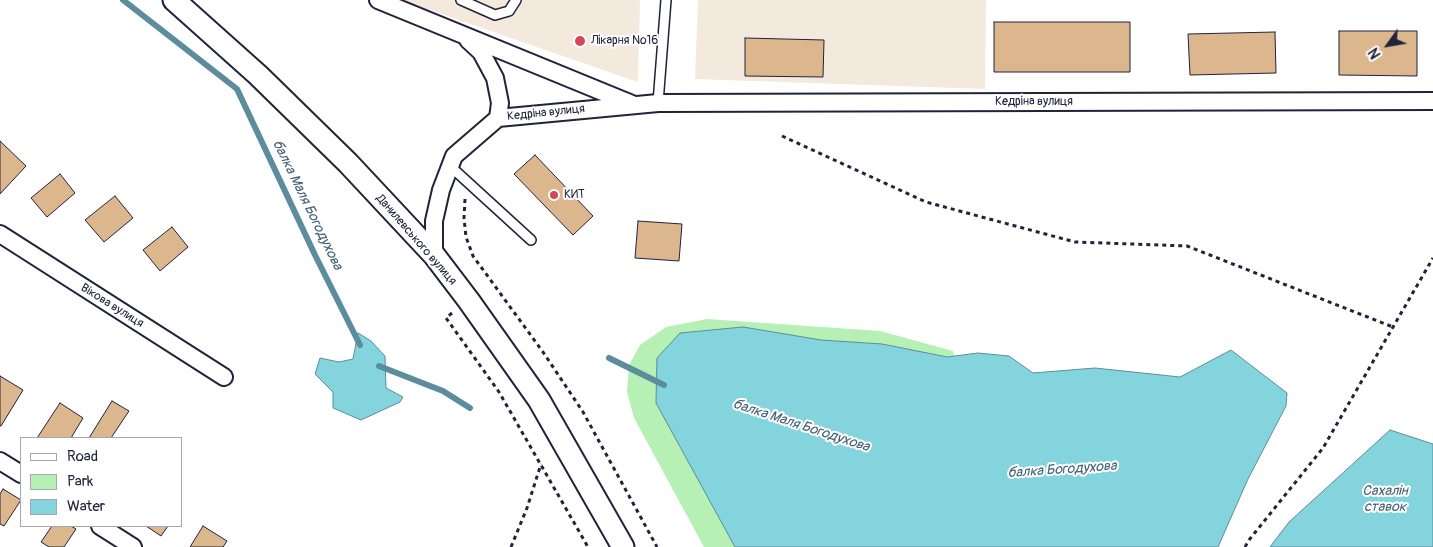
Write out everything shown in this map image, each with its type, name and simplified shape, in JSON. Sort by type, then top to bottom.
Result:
[{"type":"street","name":"Данилевського вулиця","points":[[174,0],[258,76],[334,150],[434,256],[469,301],[539,400],[623,547]]},
{"type":"street","name":"Кедріна вулиця","points":[[378,0],[634,105]]},
{"type":"street","points":[[463,35],[481,52],[494,78],[500,103],[498,118]]},
{"type":"street","name":"Кедріна вулиця","points":[[434,256],[434,220],[441,190],[454,156],[498,118],[658,103],[1433,101]]},
{"type":"street","name":"Вікова вулиця","points":[[0,234],[224,377]]},
{"type":"street","points":[[0,461],[20,473]]},
{"type":"street","points":[[102,527],[133,547]]},
{"type":"lane","points":[[461,0],[496,16],[509,11],[516,0]]},
{"type":"lane","points":[[658,103],[666,0]]},
{"type":"lane","points":[[450,166],[531,240]]},
{"type":"path","points":[[782,136],[926,202],[1075,242],[1187,246],[1393,327]]},
{"type":"path","points":[[467,181],[464,218],[466,237],[473,256],[543,352],[582,412],[657,547]]},
{"type":"path","points":[[1245,547],[1323,448],[1433,258]]},
{"type":"path","points":[[494,284],[446,318],[473,353],[499,392],[588,547]]},
{"type":"path","points":[[511,547],[527,508],[541,464]]},
{"type":"shaded area","name":"Лікарня №16","points":[[401,0],[640,0],[638,82]]},
{"type":"shaded area","points":[[698,0],[986,0],[985,89],[695,79]]},
{"type":"green space","points":[[707,319],[880,331],[953,351],[958,374],[842,547],[704,547],[634,418],[627,392],[629,365],[640,345],[666,327]]},
{"type":"water","name":"балка Богодухова","points":[[743,327],[821,340],[882,344],[947,357],[978,353],[1009,356],[1033,373],[1095,368],[1180,377],[1231,350],[1287,393],[1286,406],[1248,479],[1218,547],[735,547],[656,403],[657,358],[680,333]]},
{"type":"water","points":[[358,333],[371,341],[385,356],[386,388],[403,397],[400,402],[361,420],[333,408],[333,392],[315,374],[320,358],[339,362],[353,359]]},
{"type":"water","name":"Сахалін ставок","points":[[1390,430],[1433,444],[1433,547],[1270,547],[1289,522]]},
{"type":"building","points":[[994,22],[1130,22],[1130,72],[994,72]]},
{"type":"building","points":[[1339,31],[1417,31],[1417,76],[1339,75]]},
{"type":"building","points":[[1275,32],[1276,73],[1190,75],[1188,34]]},
{"type":"building","points":[[745,38],[824,40],[823,77],[745,76]]},
{"type":"building","points":[[0,141],[26,166],[0,194]]},
{"type":"building","name":"КИТ","points":[[535,155],[593,216],[573,235],[514,174]]},
{"type":"building","points":[[60,174],[75,193],[47,217],[31,198]]},
{"type":"building","points":[[115,196],[133,218],[104,242],[85,220]]},
{"type":"building","points":[[638,221],[682,224],[679,261],[635,258]]},
{"type":"building","points":[[172,227],[188,247],[160,271],[143,250]]},
{"type":"building","points":[[0,376],[23,390],[1,426],[0,426]]},
{"type":"building","points":[[112,401],[129,411],[112,437],[90,437]]},
{"type":"building","points":[[60,403],[83,418],[72,437],[38,437]]},
{"type":"building","points":[[3,489],[20,499],[4,526],[0,524],[0,494]]},
{"type":"building","points":[[203,526],[227,541],[223,547],[190,547]]},
{"type":"building","points":[[51,527],[73,527],[76,529],[64,547],[49,547],[41,542]]},
{"type":"building","points":[[148,527],[167,527],[161,536]]},
{"type":"waterway","name":"балка Маля Богодухова","points":[[123,0],[237,89],[315,255],[360,345]]},
{"type":"waterway","name":"балка Маля Богодухова","points":[[609,358],[664,385]]},
{"type":"waterway","name":"балка Маля Богодухова","points":[[379,366],[443,391],[470,408]]},
{"type":"place","name":"Лікарня №16","points":[[580,41]]},
{"type":"place","name":"КИТ","points":[[554,195]]}]
